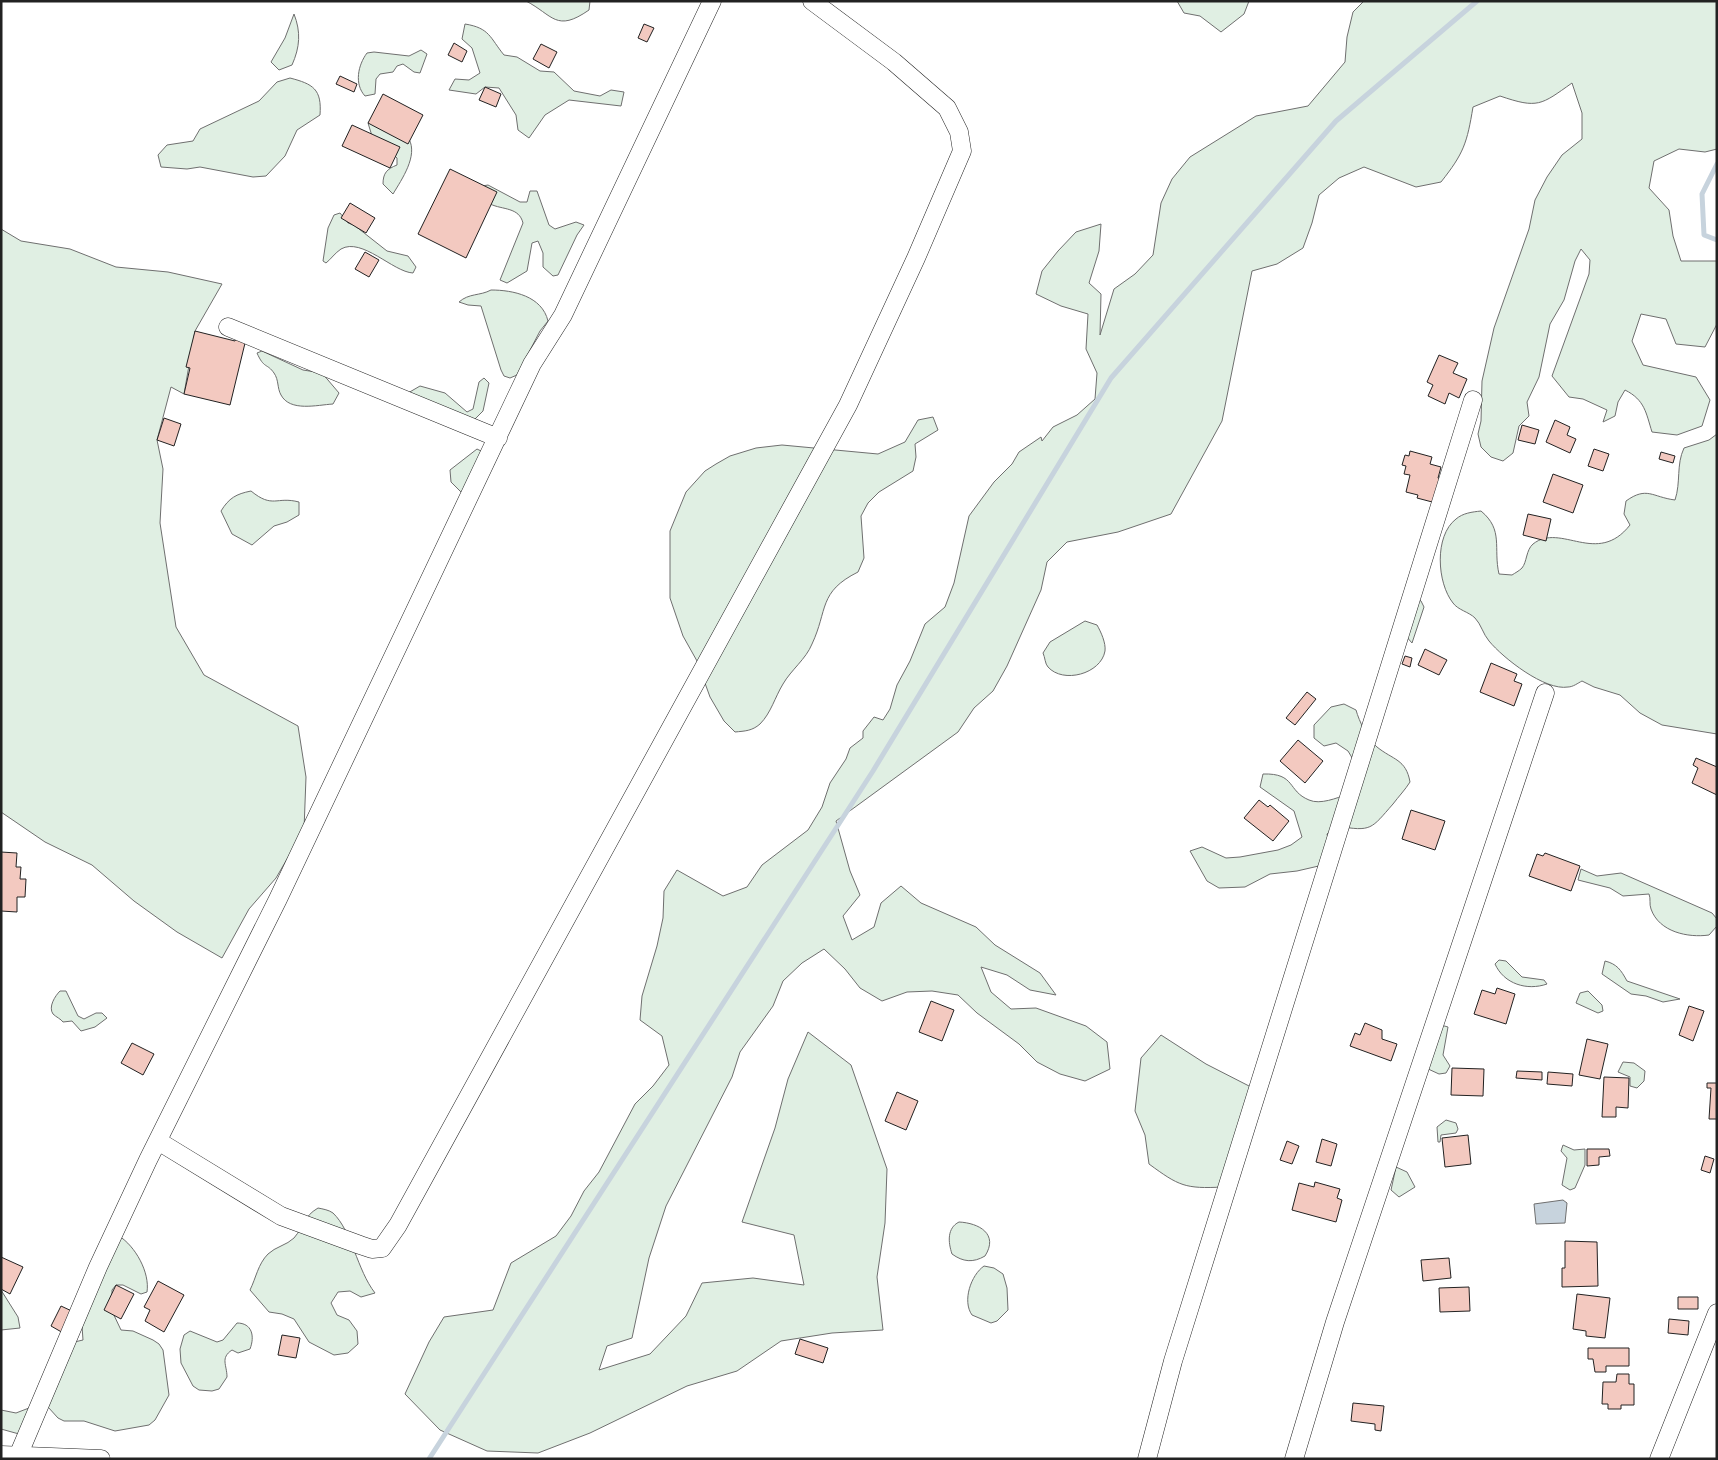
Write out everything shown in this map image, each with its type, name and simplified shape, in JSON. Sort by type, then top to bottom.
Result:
[{"type":"street","points":[[101,1459],[10,1456],[158,1141],[270,917],[532,364],[563,315],[712,1]]},
{"type":"street","points":[[158,1141],[281,1216],[360,1245],[382,1248],[398,1225],[848,405],[962,151],[959,132],[947,108],[894,62],[812,1]]},
{"type":"street","points":[[228,327],[498,438]]},
{"type":"street","points":[[1147,1459],[1173,1361],[1473,400]]},
{"type":"street","points":[[1294,1459],[1342,1303],[1544,693]]},
{"type":"street","points":[[1659,1459],[1717,1313]]},
{"type":"green space","points":[[526,1],[590,1],[589,10],[578,17],[562,21],[549,16]]},
{"type":"green space","points":[[1177,1],[1249,1],[1244,14],[1221,32],[1200,16],[1184,13]]},
{"type":"green space","points":[[1364,1],[1717,1],[1717,149],[1705,152],[1679,149],[1654,161],[1649,188],[1669,210],[1673,236],[1681,261],[1717,261],[1717,324],[1705,347],[1676,344],[1666,319],[1641,314],[1632,341],[1643,365],[1696,377],[1710,400],[1702,426],[1677,435],[1652,432],[1641,403],[1625,390],[1618,402],[1615,416],[1603,422],[1607,410],[1583,399],[1569,397],[1552,376],[1589,274],[1590,260],[1581,249],[1575,261],[1564,300],[1550,324],[1539,377],[1527,402],[1529,416],[1519,426],[1513,453],[1503,461],[1491,457],[1481,447],[1478,434],[1481,421],[1482,381],[1494,328],[1529,229],[1535,200],[1547,177],[1562,155],[1582,139],[1582,113],[1572,83],[1539,103],[1523,103],[1500,96],[1473,107],[1469,130],[1460,155],[1441,182],[1416,187],[1364,167],[1339,178],[1319,195],[1303,248],[1277,264],[1252,271],[1222,421],[1171,514],[1118,532],[1067,542],[1047,562],[1041,590],[1007,666],[993,691],[974,708],[958,732],[836,821],[850,871],[860,895],[843,916],[852,940],[874,927],[881,903],[901,886],[921,903],[976,927],[995,945],[1040,973],[1056,995],[1030,990],[1007,975],[981,967],[991,992],[1011,1009],[1036,1008],[1086,1026],[1107,1042],[1110,1069],[1085,1081],[1060,1074],[1037,1062],[1019,1044],[977,1013],[958,995],[932,991],[907,992],[882,1001],[860,988],[845,969],[824,949],[802,963],[783,981],[773,1006],[740,1052],[732,1077],[666,1206],[649,1258],[632,1338],[607,1346],[599,1370],[650,1354],[686,1316],[702,1283],[753,1278],[804,1285],[794,1235],[742,1222],[775,1128],[788,1079],[808,1032],[851,1065],[887,1169],[885,1223],[877,1277],[883,1330],[832,1333],[781,1341],[737,1371],[687,1386],[590,1433],[538,1453],[487,1451],[440,1430],[405,1394],[429,1342],[444,1317],[493,1310],[511,1263],[556,1236],[571,1216],[584,1191],[599,1172],[635,1104],[653,1086],[669,1065],[662,1036],[640,1020],[642,996],[663,918],[664,891],[677,870],[723,896],[747,887],[762,865],[808,830],[822,807],[830,783],[846,759],[850,748],[863,738],[863,731],[874,717],[883,720],[890,709],[897,685],[910,661],[925,624],[945,607],[954,583],[969,516],[994,482],[1012,464],[1019,452],[1041,437],[1042,441],[1053,427],[1077,415],[1095,399],[1097,373],[1086,349],[1088,314],[1061,306],[1036,294],[1042,271],[1076,232],[1101,224],[1099,251],[1089,283],[1101,294],[1100,335],[1114,289],[1135,274],[1153,255],[1161,203],[1172,179],[1190,157],[1256,116],[1308,106],[1345,62],[1347,37],[1353,12]]},
{"type":"green space","points":[[294,14],[299,33],[297,52],[292,65],[279,70],[271,62],[285,38]]},
{"type":"green space","points":[[465,24],[485,31],[504,55],[517,57],[540,71],[554,72],[574,91],[600,96],[611,90],[624,92],[621,106],[569,100],[545,115],[529,138],[518,130],[516,115],[499,88],[485,87],[476,94],[449,90],[455,79],[469,80],[480,73],[472,48],[462,39]]},
{"type":"green space","points":[[421,50],[427,54],[420,73],[414,72],[403,64],[397,66],[393,72],[380,74],[376,79],[375,94],[365,96],[359,86],[358,74],[361,63],[367,53],[409,56]]},
{"type":"green space","points":[[290,78],[310,85],[314,89],[319,99],[320,115],[297,130],[285,156],[266,176],[253,177],[200,167],[187,169],[161,167],[158,155],[167,145],[193,141],[200,129],[259,101],[277,82]]},
{"type":"green space","points":[[373,121],[409,139],[411,146],[412,153],[408,167],[393,194],[383,184],[383,180],[386,172],[397,165],[397,158],[372,136],[368,123]]},
{"type":"green space","points":[[488,185],[520,202],[527,202],[530,191],[537,191],[549,225],[555,229],[576,222],[584,225],[577,235],[558,275],[553,276],[543,267],[543,253],[538,241],[532,243],[527,271],[507,283],[500,280],[523,223],[518,214],[490,204],[482,186]]},
{"type":"green space","points":[[340,213],[348,223],[354,225],[387,251],[408,256],[416,267],[413,273],[396,267],[368,251],[358,248],[349,247],[341,249],[326,263],[323,261],[328,228],[334,215]]},
{"type":"green space","points":[[1,229],[21,241],[70,249],[116,267],[168,272],[222,284],[195,331],[184,394],[171,387],[157,440],[163,469],[160,523],[176,627],[204,675],[298,726],[306,777],[304,830],[276,878],[249,909],[222,958],[177,932],[134,901],[92,865],[45,842],[1,812]]},
{"type":"green space","points":[[491,290],[508,291],[526,296],[540,306],[545,312],[548,321],[540,331],[517,375],[510,378],[504,376],[501,370],[481,306],[459,302],[467,297]]},
{"type":"green space","points":[[262,351],[303,370],[322,373],[339,393],[333,404],[297,406],[285,400],[281,395],[277,378],[257,353]]},
{"type":"green space","points":[[484,378],[489,383],[483,411],[473,421],[408,393],[420,386],[445,393],[467,412],[473,409],[479,382]]},
{"type":"green space","points":[[933,417],[938,430],[915,444],[916,457],[913,471],[879,492],[868,503],[861,516],[864,558],[858,572],[845,579],[830,595],[809,649],[786,679],[767,715],[757,726],[745,731],[735,732],[724,721],[710,697],[697,661],[683,636],[670,598],[670,531],[686,492],[705,471],[716,464],[730,456],[756,448],[782,445],[878,454],[905,442],[918,420]]},
{"type":"green space","points":[[1717,434],[1717,734],[1662,725],[1640,713],[1620,695],[1582,681],[1574,686],[1559,687],[1537,679],[1514,664],[1495,648],[1475,618],[1453,603],[1444,584],[1440,560],[1444,536],[1449,527],[1459,517],[1481,511],[1488,518],[1495,532],[1499,574],[1512,575],[1522,568],[1533,544],[1544,539],[1567,539],[1592,544],[1605,543],[1618,537],[1630,525],[1624,514],[1626,501],[1639,494],[1645,493],[1675,500],[1680,461],[1684,448],[1709,440]]},
{"type":"green space","points":[[477,449],[481,451],[476,467],[461,492],[451,482],[450,470]]},
{"type":"green space","points":[[251,491],[270,501],[285,500],[299,502],[299,515],[287,522],[274,526],[252,545],[232,534],[221,511],[233,497]]},
{"type":"green space","points":[[1415,597],[1421,601],[1424,607],[1412,643],[1405,635]]},
{"type":"green space","points":[[1085,621],[1097,625],[1100,631],[1105,648],[1102,659],[1097,666],[1081,674],[1063,675],[1055,672],[1047,666],[1043,653],[1050,642]]},
{"type":"green space","points":[[1344,704],[1356,710],[1370,740],[1402,764],[1410,782],[1404,790],[1380,819],[1370,827],[1357,829],[1337,826],[1327,834],[1330,848],[1323,865],[1297,871],[1270,874],[1245,887],[1219,888],[1207,881],[1190,851],[1202,847],[1226,858],[1240,857],[1278,850],[1291,845],[1302,837],[1294,811],[1260,787],[1263,774],[1281,776],[1302,796],[1313,801],[1328,800],[1348,794],[1354,761],[1348,751],[1336,743],[1324,746],[1314,738],[1314,725],[1331,707]]},
{"type":"green space","points":[[1581,869],[1597,876],[1621,873],[1712,913],[1717,919],[1717,926],[1709,935],[1701,936],[1675,932],[1660,923],[1655,917],[1650,907],[1649,894],[1623,896],[1610,888],[1578,880]]},
{"type":"green space","points":[[1499,960],[1506,961],[1522,977],[1544,980],[1547,984],[1532,987],[1510,981],[1504,977],[1495,964]]},
{"type":"green space","points":[[1605,961],[1618,968],[1627,981],[1680,999],[1663,1002],[1646,996],[1631,994],[1602,974]]},
{"type":"green space","points":[[60,991],[66,991],[78,1016],[84,1019],[96,1013],[102,1013],[107,1018],[95,1027],[81,1031],[72,1021],[63,1022],[53,1014],[51,1008],[54,999]]},
{"type":"green space","points":[[1588,991],[1602,1005],[1603,1011],[1598,1013],[1576,1003],[1580,993]]},
{"type":"green space","points":[[1441,1025],[1448,1027],[1443,1055],[1450,1066],[1446,1073],[1439,1074],[1426,1068]]},
{"type":"green space","points":[[1161,1035],[1206,1064],[1251,1087],[1223,1187],[1200,1187],[1183,1184],[1168,1177],[1149,1164],[1145,1135],[1135,1111],[1141,1058]]},
{"type":"green space","points":[[1623,1062],[1634,1063],[1645,1071],[1644,1081],[1637,1088],[1630,1086],[1630,1077],[1618,1072]]},
{"type":"green space","points":[[1446,1120],[1456,1123],[1458,1129],[1456,1133],[1441,1135],[1440,1142],[1438,1142],[1437,1127]]},
{"type":"green space","points":[[1563,1145],[1574,1150],[1585,1149],[1585,1165],[1575,1188],[1570,1190],[1562,1185],[1567,1158],[1561,1151]]},
{"type":"green space","points":[[1396,1167],[1407,1172],[1415,1187],[1399,1197],[1391,1190]]},
{"type":"green space","points":[[318,1208],[333,1213],[340,1221],[375,1293],[361,1297],[350,1291],[338,1292],[331,1303],[337,1315],[349,1320],[357,1331],[358,1344],[348,1353],[334,1355],[309,1342],[294,1319],[282,1314],[269,1312],[250,1290],[259,1267],[265,1258],[271,1252],[294,1238],[307,1218]]},
{"type":"green space","points":[[959,1222],[980,1227],[985,1231],[990,1242],[985,1256],[968,1261],[952,1254],[950,1232]]},
{"type":"green space","points":[[119,1236],[131,1246],[144,1268],[147,1292],[141,1294],[123,1285],[116,1285],[112,1290],[112,1311],[121,1330],[133,1331],[153,1340],[163,1350],[169,1395],[155,1420],[149,1425],[115,1431],[84,1421],[64,1421],[58,1418],[48,1407],[19,1434],[1,1429],[1,1410],[16,1413],[29,1408],[70,1343],[83,1340],[82,1326]]},
{"type":"green space","points":[[984,1266],[994,1268],[1003,1274],[1007,1288],[1008,1310],[997,1321],[991,1323],[972,1315],[968,1303],[969,1289],[975,1275]]},
{"type":"green space","points":[[1,1290],[18,1317],[20,1328],[1,1330]]},
{"type":"green space","points":[[237,1323],[246,1325],[251,1331],[250,1349],[238,1353],[232,1350],[228,1353],[225,1359],[227,1377],[219,1389],[212,1391],[199,1390],[193,1386],[181,1363],[180,1349],[184,1335],[190,1331],[217,1342],[223,1340]]},
{"type":"shaded area","points":[[1563,1200],[1567,1203],[1565,1223],[1536,1224],[1534,1204]]},
{"type":"building","points":[[644,24],[654,28],[647,42],[638,38]]},
{"type":"building","points":[[454,43],[467,51],[462,62],[448,55]]},
{"type":"building","points":[[541,44],[557,52],[549,68],[533,59]]},
{"type":"building","points":[[340,76],[357,84],[354,92],[336,84]]},
{"type":"building","points":[[485,87],[501,94],[496,107],[479,100]]},
{"type":"building","points":[[383,94],[423,115],[408,144],[368,123]]},
{"type":"building","points":[[352,125],[400,147],[390,168],[342,146]]},
{"type":"building","points":[[450,169],[497,192],[466,258],[418,234]]},
{"type":"building","points":[[350,203],[375,218],[366,233],[341,218]]},
{"type":"building","points":[[365,252],[379,260],[369,277],[355,269]]},
{"type":"building","points":[[195,331],[235,341],[237,336],[246,339],[230,405],[184,394],[190,368],[186,367]]},
{"type":"building","points":[[1439,355],[1458,363],[1453,373],[1467,379],[1459,398],[1449,393],[1445,404],[1428,396],[1433,385],[1427,382]]},
{"type":"building","points":[[164,418],[181,424],[174,446],[157,440]]},
{"type":"building","points":[[1555,420],[1570,427],[1567,435],[1576,439],[1570,453],[1546,442]]},
{"type":"building","points":[[1522,425],[1539,430],[1535,444],[1518,440]]},
{"type":"building","points":[[1594,449],[1609,454],[1603,471],[1588,466]]},
{"type":"building","points":[[1410,451],[1432,457],[1430,464],[1441,467],[1438,478],[1442,479],[1436,503],[1417,498],[1418,495],[1406,492],[1410,475],[1404,474],[1406,466],[1402,465],[1405,455],[1409,456]]},
{"type":"building","points":[[1661,452],[1675,456],[1673,463],[1659,459]]},
{"type":"building","points":[[1553,474],[1583,485],[1573,513],[1543,502]]},
{"type":"building","points":[[1528,514],[1551,519],[1546,541],[1523,535]]},
{"type":"building","points":[[1425,649],[1447,660],[1439,675],[1418,665]]},
{"type":"building","points":[[1405,656],[1412,658],[1410,667],[1402,664]]},
{"type":"building","points":[[1491,663],[1517,674],[1514,681],[1522,684],[1514,706],[1480,692]]},
{"type":"building","points":[[1307,692],[1316,699],[1295,725],[1286,718]]},
{"type":"building","points":[[1298,740],[1323,761],[1305,783],[1280,761]]},
{"type":"building","points":[[1696,758],[1717,767],[1717,795],[1692,783],[1698,768],[1693,765]]},
{"type":"building","points":[[1259,800],[1268,807],[1270,805],[1289,821],[1273,841],[1244,818]]},
{"type":"building","points":[[1411,810],[1445,821],[1435,850],[1402,839]]},
{"type":"building","points":[[1,852],[17,853],[16,867],[21,867],[20,879],[26,879],[25,897],[17,897],[17,912],[1,911]]},
{"type":"building","points":[[1545,853],[1580,866],[1571,891],[1529,876],[1537,854],[1543,856]]},
{"type":"building","points":[[1497,988],[1515,994],[1506,1024],[1474,1014],[1482,990],[1495,994]]},
{"type":"building","points":[[931,1001],[954,1010],[942,1041],[919,1032]]},
{"type":"building","points":[[1689,1006],[1704,1011],[1693,1041],[1679,1035]]},
{"type":"building","points":[[1365,1023],[1382,1030],[1382,1039],[1397,1044],[1391,1061],[1350,1046],[1355,1033],[1360,1035]]},
{"type":"building","points":[[1587,1039],[1608,1044],[1600,1079],[1579,1075]]},
{"type":"building","points":[[132,1043],[154,1054],[143,1075],[121,1063]]},
{"type":"building","points":[[1452,1068],[1484,1069],[1483,1096],[1451,1095]]},
{"type":"building","points":[[1517,1071],[1542,1072],[1542,1080],[1516,1078]]},
{"type":"building","points":[[1548,1072],[1573,1074],[1572,1086],[1547,1084]]},
{"type":"building","points":[[1604,1077],[1629,1078],[1628,1108],[1616,1107],[1616,1117],[1602,1117]]},
{"type":"building","points":[[1707,1083],[1717,1083],[1717,1119],[1709,1119],[1711,1088],[1707,1088]]},
{"type":"building","points":[[897,1092],[918,1101],[906,1130],[885,1121]]},
{"type":"building","points":[[1468,1135],[1471,1164],[1445,1167],[1442,1138]]},
{"type":"building","points":[[1322,1139],[1337,1144],[1331,1166],[1316,1162]]},
{"type":"building","points":[[1287,1141],[1299,1146],[1292,1164],[1280,1160]]},
{"type":"building","points":[[1587,1149],[1609,1149],[1610,1156],[1599,1157],[1599,1165],[1587,1166]]},
{"type":"building","points":[[1705,1156],[1714,1159],[1710,1173],[1701,1170]]},
{"type":"building","points":[[1315,1182],[1340,1189],[1337,1198],[1342,1200],[1336,1222],[1292,1210],[1299,1183],[1314,1187]]},
{"type":"building","points":[[1565,1241],[1597,1242],[1598,1286],[1562,1287],[1562,1268],[1565,1268]]},
{"type":"building","points":[[1,1257],[23,1267],[10,1294],[1,1289]]},
{"type":"building","points":[[1449,1258],[1451,1278],[1423,1281],[1421,1260]]},
{"type":"building","points":[[158,1281],[184,1295],[164,1332],[145,1321],[150,1310],[144,1307]]},
{"type":"building","points":[[116,1285],[134,1294],[121,1319],[104,1310]]},
{"type":"building","points":[[1469,1287],[1470,1311],[1440,1312],[1439,1288]]},
{"type":"building","points":[[1577,1294],[1610,1298],[1605,1338],[1586,1336],[1586,1331],[1573,1329]]},
{"type":"building","points":[[1678,1297],[1698,1297],[1698,1309],[1678,1309]]},
{"type":"building","points":[[61,1306],[76,1313],[65,1334],[51,1326]]},
{"type":"building","points":[[1669,1319],[1689,1321],[1688,1335],[1668,1333]]},
{"type":"building","points":[[282,1335],[300,1338],[296,1358],[278,1355]]},
{"type":"building","points":[[800,1339],[828,1348],[823,1363],[795,1354]]},
{"type":"building","points":[[1588,1348],[1629,1348],[1629,1366],[1606,1366],[1606,1372],[1595,1372],[1593,1359],[1588,1359]]},
{"type":"building","points":[[1617,1374],[1629,1374],[1629,1384],[1634,1384],[1634,1405],[1621,1405],[1621,1409],[1608,1409],[1608,1404],[1602,1404],[1603,1382],[1616,1382]]},
{"type":"building","points":[[1353,1403],[1384,1406],[1381,1431],[1375,1430],[1375,1424],[1351,1421]]},
{"type":"waterway","points":[[429,1459],[873,771],[1111,378],[1336,121],[1477,1]]},
{"type":"waterway","points":[[1717,164],[1702,194],[1704,235],[1717,240]]}]
